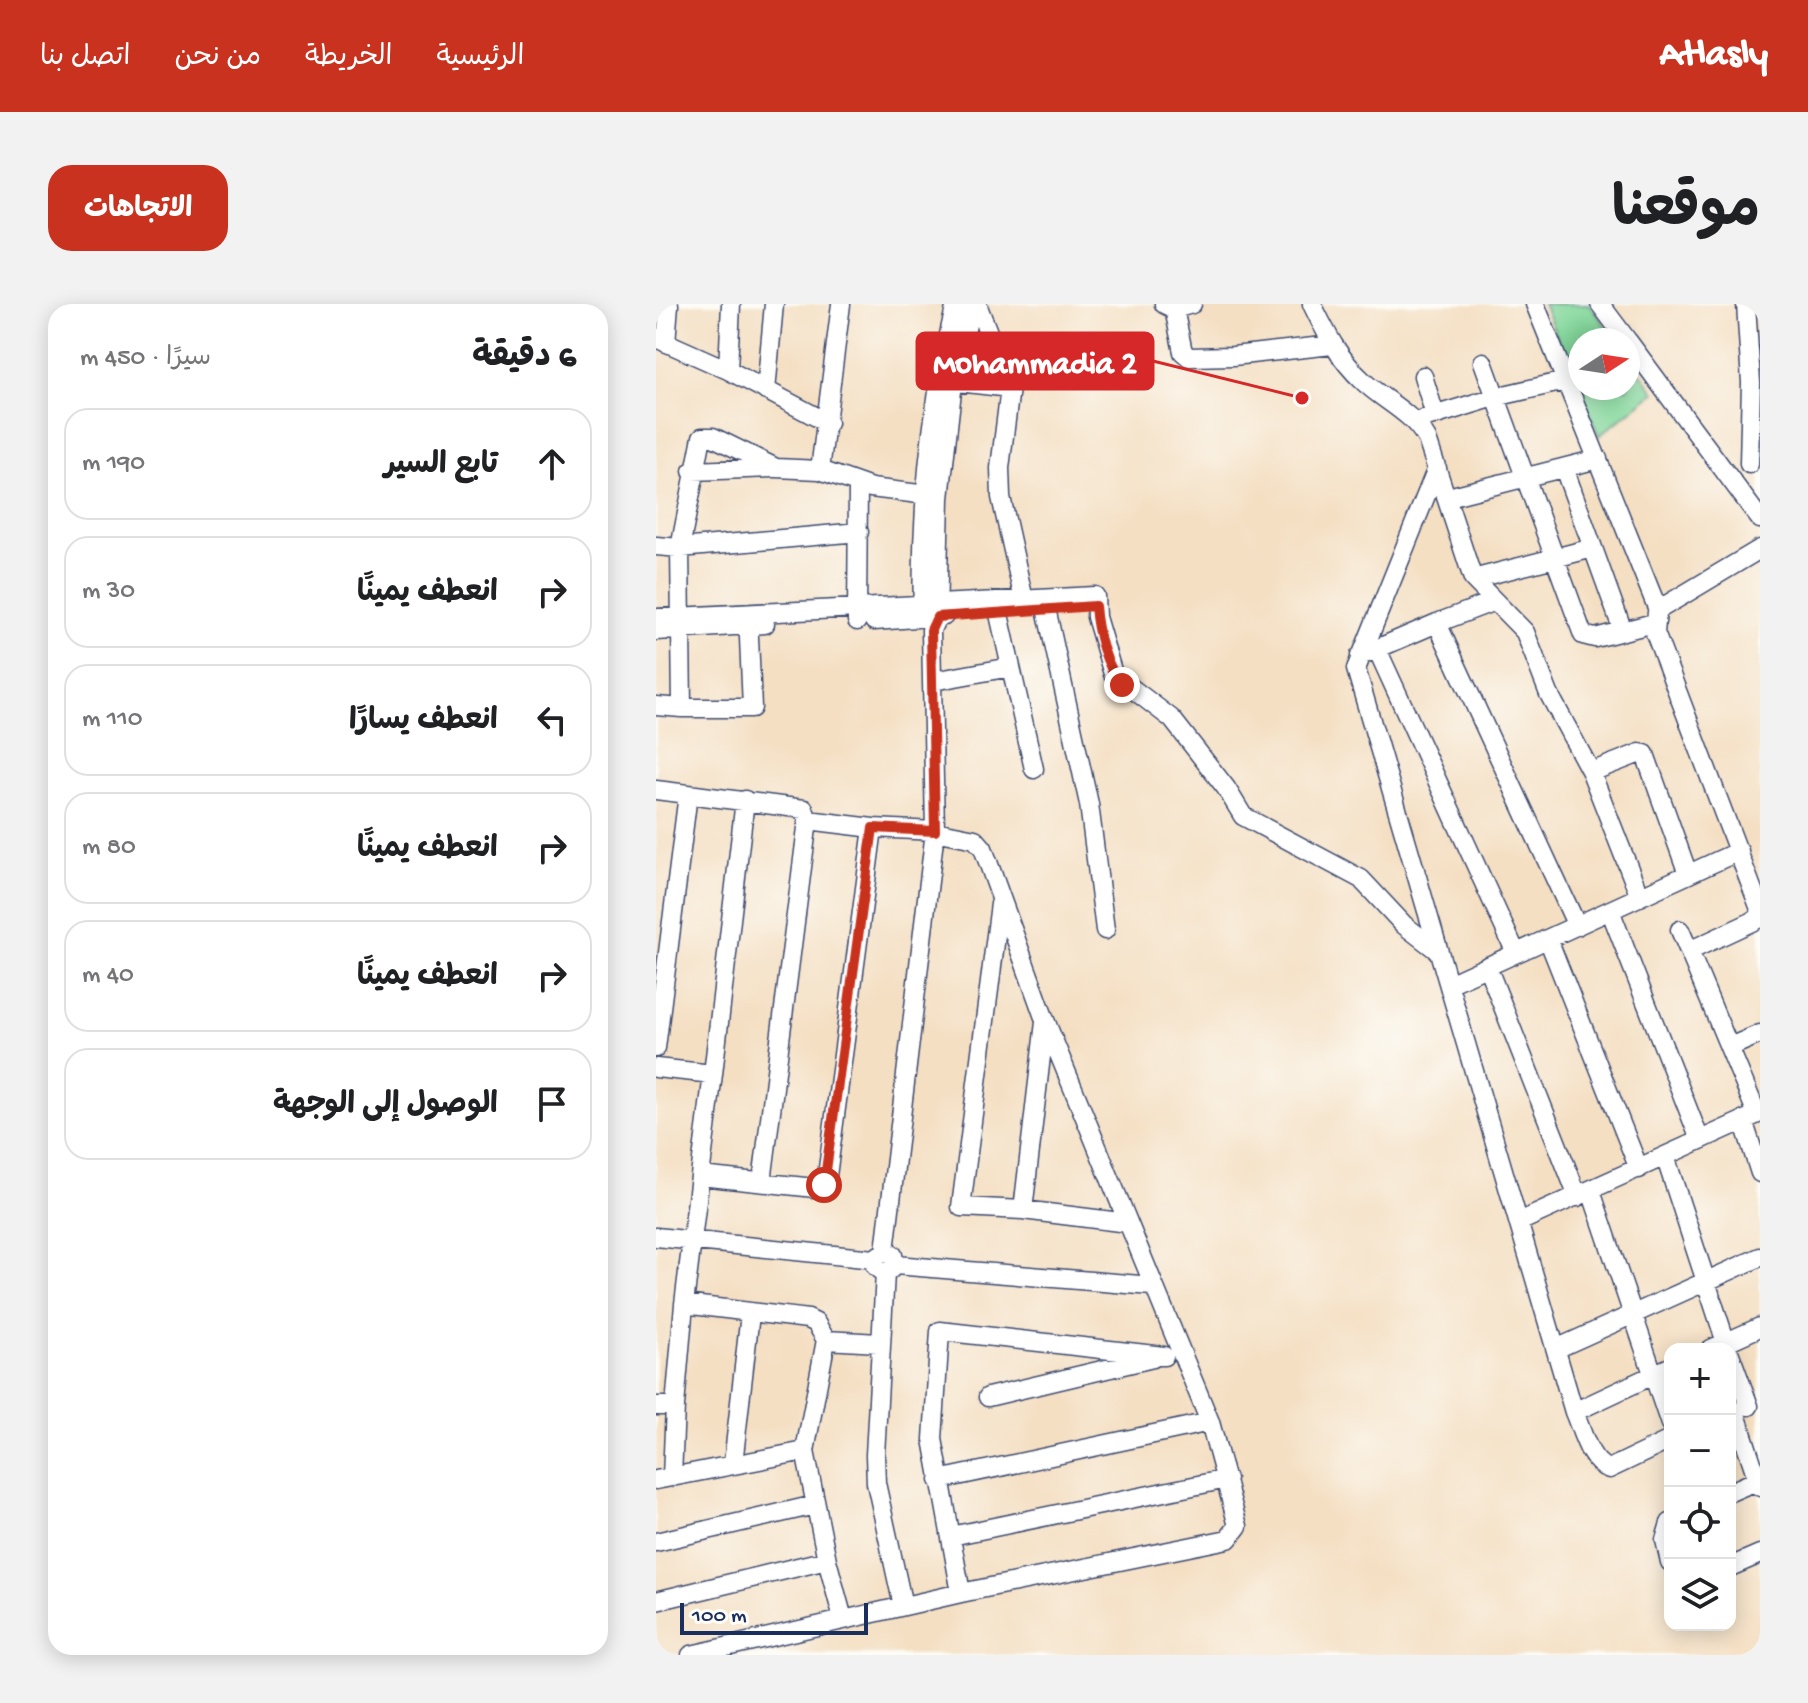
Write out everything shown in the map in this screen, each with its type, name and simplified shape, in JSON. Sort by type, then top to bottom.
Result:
[{"type":"street","points":[[669,304],[661,340],[728,370],[828,423]]},
{"type":"street","points":[[728,370],[731,304]]},
{"type":"street","points":[[766,391],[774,304]]},
{"type":"street","points":[[820,470],[841,304]]},
{"type":"street","points":[[903,1606],[876,1483],[879,1343],[885,1262],[935,831],[927,495],[956,304]]},
{"type":"street","points":[[930,615],[940,498],[945,380],[974,304]]},
{"type":"street","points":[[974,304],[1010,388],[1000,468],[1001,497],[1024,600]]},
{"type":"street","points":[[1312,304],[1332,345],[1367,384],[1426,418],[1495,397],[1565,381]]},
{"type":"street","points":[[1535,304],[1598,459],[1760,909]]},
{"type":"street","points":[[1600,304],[1619,328]]},
{"type":"street","points":[[1732,481],[1754,459],[1746,304]]},
{"type":"street","points":[[1172,305],[1183,352],[1189,357],[1233,356],[1332,345]]},
{"type":"street","points":[[1640,356],[1760,519]]},
{"type":"street","points":[[1483,362],[1583,635],[1595,638],[1623,631],[1656,616],[1760,549]]},
{"type":"street","points":[[1423,376],[1426,418],[1437,468],[1473,579],[1492,602],[1522,626],[1549,694],[1591,772],[1640,897]]},
{"type":"street","points":[[945,380],[1010,388]]},
{"type":"street","points":[[682,708],[680,548],[699,440],[705,436],[776,468]]},
{"type":"street","points":[[1448,497],[1598,459]]},
{"type":"street","points":[[1437,468],[1368,652],[1356,669],[1574,1412],[1596,1462],[1604,1468],[1609,1469],[1664,1443]]},
{"type":"street","points":[[1564,468],[1623,631]]},
{"type":"street","points":[[692,471],[820,470],[858,484],[927,495]]},
{"type":"street","points":[[857,616],[858,484]]},
{"type":"street","points":[[656,546],[680,548],[859,532]]},
{"type":"street","points":[[1473,579],[1593,548]]},
{"type":"street","points":[[997,607],[1024,600],[1045,605]]},
{"type":"street","points":[[656,631],[681,623],[749,618],[930,615],[1095,601],[1113,674],[1172,719],[1226,788],[1243,816],[1361,879],[1404,925],[1438,951]]},
{"type":"street","points":[[1368,652],[1492,602]]},
{"type":"street","points":[[1045,605],[1089,804],[1105,930]]},
{"type":"street","points":[[997,607],[1034,769]]},
{"type":"street","points":[[656,618],[681,623]]},
{"type":"street","points":[[656,706],[752,708],[749,618]]},
{"type":"street","points":[[1437,623],[1577,926]]},
{"type":"street","points":[[1368,652],[1516,953]]},
{"type":"street","points":[[933,681],[1011,667]]},
{"type":"street","points":[[1591,772],[1640,753],[1645,754],[1688,874]]},
{"type":"street","points":[[656,790],[804,809],[808,820],[762,1182]]},
{"type":"street","points":[[656,1048],[688,794]]},
{"type":"street","points":[[745,800],[684,1304],[665,1406],[664,1479],[805,1451]]},
{"type":"street","points":[[691,1655],[961,1593],[1228,1539],[1238,1526],[1210,1422],[1172,1356],[1152,1286],[1045,1020],[983,848],[975,839],[935,831],[808,820]]},
{"type":"street","points":[[700,1176],[815,1188],[824,1185],[873,828]]},
{"type":"street","points":[[1449,984],[1739,851]]},
{"type":"street","points":[[1001,901],[961,1207],[1023,1210],[1128,1223]]},
{"type":"street","points":[[1610,910],[1700,1140]]},
{"type":"street","points":[[1689,951],[1760,918]]},
{"type":"street","points":[[1680,930],[1732,1046],[1753,1115],[1760,1173]]},
{"type":"street","points":[[1548,939],[1639,1169]]},
{"type":"street","points":[[1487,966],[1661,1371],[1668,1415]]},
{"type":"street","points":[[1023,1210],[1045,1020]]},
{"type":"street","points":[[1732,1046],[1760,1034]]},
{"type":"street","points":[[656,1068],[713,1074]]},
{"type":"street","points":[[1519,1222],[1753,1115]]},
{"type":"street","points":[[1665,1156],[1722,1343]]},
{"type":"street","points":[[656,1237],[1152,1286]]},
{"type":"street","points":[[1556,1349],[1760,1257]]},
{"type":"street","points":[[684,1304],[808,1319],[816,1323],[826,1340],[805,1451],[827,1560],[843,1619]]},
{"type":"street","points":[[733,1464],[750,1314]]},
{"type":"street","points":[[1734,1343],[1760,1327]]},
{"type":"street","points":[[961,1593],[933,1439],[940,1331],[1172,1356]]},
{"type":"street","points":[[826,1340],[879,1343]]},
{"type":"street","points":[[988,1397],[1172,1356]]},
{"type":"street","points":[[1574,1412],[1661,1371]]},
{"type":"street","points":[[1736,1384],[1744,1408],[1759,1484],[1736,1490]]},
{"type":"street","points":[[939,1480],[1210,1422]]},
{"type":"street","points":[[951,1536],[1227,1479]]},
{"type":"street","points":[[656,1542],[815,1505]]},
{"type":"street","points":[[1736,1564],[1760,1554]]},
{"type":"street","points":[[656,1601],[827,1560]]},
{"type":"green space","points":[[1543,304],[1589,304],[1607,328],[1568,328],[1568,363]]},
{"type":"green space","points":[[1640,372],[1655,392],[1599,436],[1584,400],[1640,400]]},
{"type":"place","name":"Mohammadia 2","points":[[1302,398]]},
{"type":"route","points":[[824,1185],[873,828],[935,831],[931,630],[937,617],[1095,606],[1105,652],[1113,674],[1122,685]]}]
